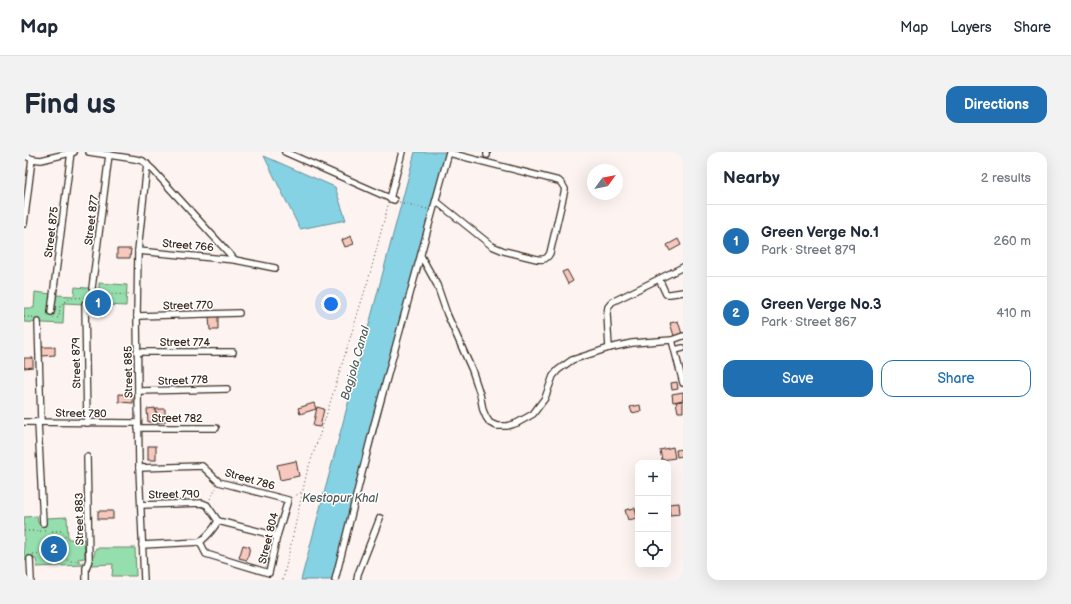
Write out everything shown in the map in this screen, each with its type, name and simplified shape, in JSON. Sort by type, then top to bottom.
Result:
[{"type":"street","points":[[89,152],[135,158],[143,161],[235,260]]},
{"type":"street","points":[[285,152],[392,200],[402,152]]},
{"type":"street","points":[[24,155],[32,159],[41,160],[72,153]]},
{"type":"street","name":"Street 875","points":[[51,315],[72,153]]},
{"type":"street","points":[[335,580],[374,425],[421,256],[431,210],[436,201],[449,153],[559,181],[565,189],[550,253],[544,260],[530,258],[497,249],[483,240],[436,201]]},
{"type":"street","name":"Street 877","points":[[92,288],[109,155]]},
{"type":"street","points":[[24,224],[32,159]]},
{"type":"street","name":"Street 885","points":[[144,580],[139,468],[137,295],[138,250],[147,164]]},
{"type":"street","name":"Street 766","points":[[138,250],[235,260],[275,268]]},
{"type":"street","points":[[421,256],[437,285],[447,314],[472,370],[486,417],[490,423],[497,426],[507,426],[533,414],[540,406],[553,376],[558,370],[572,360],[632,343],[672,340],[683,336]]},
{"type":"street","points":[[610,348],[607,314],[608,307],[612,302],[683,267]]},
{"type":"street","points":[[659,279],[666,294],[683,292]]},
{"type":"street","name":"Street 879","points":[[85,304],[87,423]]},
{"type":"street","name":"Street 770","points":[[137,316],[239,314]]},
{"type":"street","points":[[38,320],[43,523]]},
{"type":"street","points":[[672,340],[681,369],[683,383]]},
{"type":"street","points":[[675,350],[683,348]]},
{"type":"street","name":"Street 774","points":[[137,352],[233,352]]},
{"type":"street","name":"Street 778","points":[[138,391],[227,389]]},
{"type":"street","name":"Street 780","points":[[24,422],[138,425]]},
{"type":"street","name":"Street 782","points":[[138,425],[216,428]]},
{"type":"street","name":"Street 883","points":[[86,580],[86,568],[89,560],[87,458]]},
{"type":"street","name":"Street 786","points":[[139,468],[202,466],[220,482],[288,500]]},
{"type":"street","name":"Street 804","points":[[200,542],[206,554],[269,573],[277,536],[288,500]]},
{"type":"street","name":"Street 790","points":[[141,505],[202,503],[207,505]]},
{"type":"street","points":[[207,505],[218,521],[277,536]]},
{"type":"street","points":[[357,580],[380,518]]},
{"type":"street","points":[[142,545],[200,542],[213,530],[218,521]]},
{"type":"street","points":[[30,557],[31,580]]},
{"type":"path","points":[[283,580],[307,472],[325,420],[392,200],[431,210]]},
{"type":"path","points":[[51,315],[56,318],[59,317],[60,306],[71,298],[98,297],[111,294],[137,295]]},
{"type":"path","points":[[24,317],[38,320]]},
{"type":"path","points":[[207,505],[220,482]]},
{"type":"path","points":[[288,500],[302,492]]},
{"type":"path","points":[[24,531],[62,531],[65,535],[67,560],[89,560]]},
{"type":"path","points":[[30,557],[66,553]]},
{"type":"green space","points":[[99,283],[127,285],[126,306],[64,303],[63,324],[24,322],[24,308],[34,308],[35,292],[51,294],[49,312],[55,312],[56,295],[74,296],[75,287],[99,289]]},
{"type":"green space","points":[[37,516],[38,523],[47,523],[47,518],[67,517],[68,539],[84,539],[85,558],[78,559],[78,563],[85,563],[85,565],[37,567],[36,559],[24,560],[24,517]]},
{"type":"green space","points":[[96,548],[135,548],[136,576],[112,576],[113,564],[91,565]]},
{"type":"water","name":"Kestopur Khal","points":[[415,152],[450,152],[337,580],[301,580]]},
{"type":"water","points":[[264,156],[335,187],[346,220],[300,229]]},
{"type":"building","points":[[351,236],[354,244],[345,247],[342,240]]},
{"type":"building","points":[[678,239],[681,245],[670,251],[667,245]]},
{"type":"building","points":[[117,249],[131,249],[130,258],[117,258]]},
{"type":"building","points":[[567,270],[573,281],[568,284],[562,272]]},
{"type":"building","points":[[218,316],[218,330],[210,330],[209,317]]},
{"type":"building","points":[[678,321],[682,334],[674,336],[670,323]]},
{"type":"building","points":[[42,347],[55,347],[55,355],[42,356]]},
{"type":"building","points":[[24,358],[33,358],[33,367],[24,368]]},
{"type":"building","points":[[677,382],[678,389],[672,390],[671,383]]},
{"type":"building","points":[[683,392],[683,400],[673,402],[672,394]]},
{"type":"building","points":[[119,394],[133,395],[133,403],[119,402]]},
{"type":"building","points":[[683,401],[683,412],[678,412],[676,402]]},
{"type":"building","points":[[314,403],[316,409],[300,414],[298,408]]},
{"type":"building","points":[[640,405],[641,411],[632,413],[630,407]]},
{"type":"building","points":[[317,407],[324,409],[320,427],[313,426]]},
{"type":"building","points":[[155,408],[156,422],[148,422],[147,409]]},
{"type":"building","points":[[156,409],[165,409],[165,422],[157,423]]},
{"type":"building","points":[[148,446],[156,446],[156,460],[148,460]]},
{"type":"building","points":[[673,447],[675,458],[662,460],[660,450]]},
{"type":"building","points":[[683,449],[683,456],[677,457],[676,450]]},
{"type":"building","points":[[296,461],[299,476],[280,480],[277,465]]},
{"type":"building","points":[[679,503],[680,514],[671,515],[671,504]]},
{"type":"building","points":[[635,508],[635,518],[628,520],[625,510]]},
{"type":"building","points":[[98,511],[113,511],[113,519],[98,519]]},
{"type":"building","points":[[243,545],[250,547],[247,560],[239,558]]},
{"type":"place","name":"Green Verge No.1","points":[[98,303]]},
{"type":"place","name":"Green Verge No.3","points":[[54,549]]},
{"type":"water label","name":"Bagjola Canal","points":[[355,363]]}]
